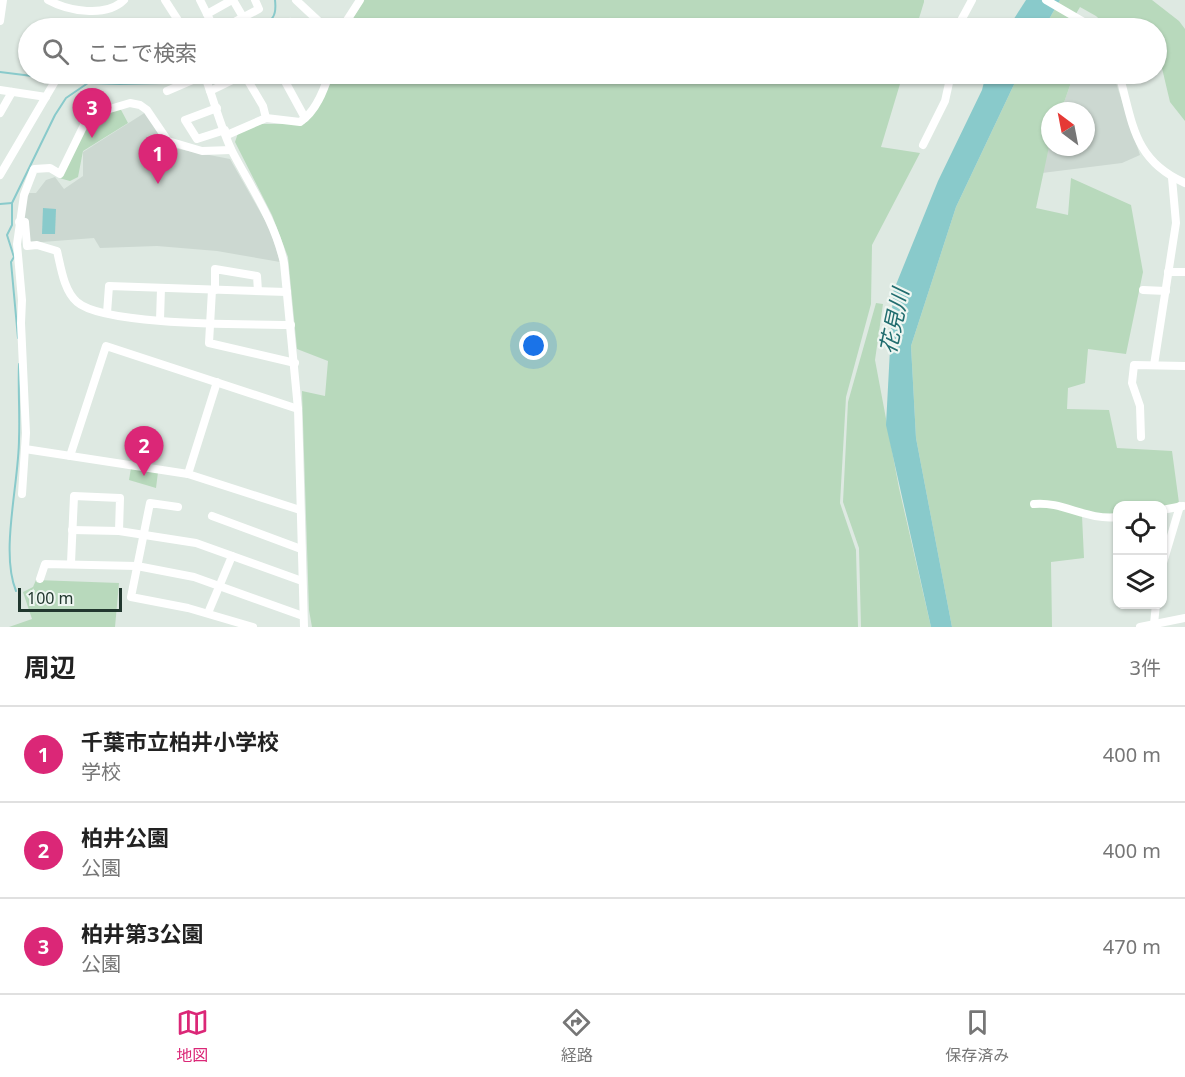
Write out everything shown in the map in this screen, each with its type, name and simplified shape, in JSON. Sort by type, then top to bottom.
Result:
[{"type":"street","points":[[0,21],[3,0]]},
{"type":"street","points":[[48,0],[93,11],[111,8],[124,0]]},
{"type":"street","points":[[165,0],[175,18]]},
{"type":"street","points":[[200,0],[209,18]]},
{"type":"street","points":[[207,14],[233,0],[243,18],[259,9],[255,0]]},
{"type":"street","points":[[297,0],[296,3],[314,18]]},
{"type":"street","points":[[348,18],[360,0]]},
{"type":"street","points":[[962,18],[972,0]]},
{"type":"street","points":[[1046,0],[1076,18]]},
{"type":"street","points":[[0,175],[53,84]]},
{"type":"street","points":[[167,91],[182,84]]},
{"type":"street","points":[[208,84],[231,150],[279,240],[288,292],[298,409],[304,627]]},
{"type":"street","points":[[210,91],[224,84]]},
{"type":"street","points":[[250,84],[263,106],[266,118]]},
{"type":"street","points":[[286,84],[305,118]]},
{"type":"street","points":[[923,145],[945,101],[949,84]]},
{"type":"street","points":[[1122,84],[1140,145],[1157,168],[1185,183]]},
{"type":"street","points":[[217,108],[185,120],[188,129],[197,139],[266,118],[300,122],[305,118],[325,86]]},
{"type":"street","points":[[0,90],[46,97]]},
{"type":"street","points":[[0,113],[12,92]]},
{"type":"street","points":[[22,494],[25,449],[22,300],[17,244],[27,183],[34,169],[50,168],[60,174],[84,125],[100,116],[104,111],[130,103],[140,105],[147,110],[168,141],[202,151],[231,150]]},
{"type":"street","points":[[1154,365],[1176,224],[1172,178]]},
{"type":"street","points":[[19,222],[25,222],[27,246],[37,244],[57,251],[73,298],[80,305],[129,319],[291,325]]},
{"type":"street","points":[[1174,235],[1185,235]]},
{"type":"street","points":[[258,291],[257,276],[228,269],[215,269],[209,343],[295,363]]},
{"type":"street","points":[[1168,272],[1185,272]]},
{"type":"street","points":[[107,313],[108,286],[288,292]]},
{"type":"street","points":[[160,321],[161,288]]},
{"type":"street","points":[[1143,290],[1166,291]]},
{"type":"street","points":[[70,456],[106,346],[298,409]]},
{"type":"street","points":[[1141,437],[1140,406],[1132,382],[1134,365],[1185,366]]},
{"type":"street","points":[[188,474],[217,382]]},
{"type":"street","points":[[25,449],[188,474],[300,510]]},
{"type":"street","points":[[71,563],[74,495],[120,498],[118,531]]},
{"type":"street","points":[[178,507],[150,503],[131,597],[208,614],[253,627]]},
{"type":"street","points":[[1034,504],[1056,503],[1099,517],[1113,517]]},
{"type":"street","points":[[1167,509],[1183,506]]},
{"type":"street","points":[[1166,555],[1183,506]]},
{"type":"street","points":[[212,516],[301,549]]},
{"type":"street","points":[[72,530],[118,531],[196,543],[302,581]]},
{"type":"street","points":[[208,614],[232,555]]},
{"type":"street","points":[[40,579],[45,564],[138,566],[194,577],[303,616]]},
{"type":"street","points":[[1154,624],[1156,609]]},
{"type":"street","points":[[1140,627],[1167,624],[1185,618]]},
{"type":"shaded area","points":[[1070,84],[1116,84],[1140,155],[1122,163],[1042,173],[1046,156],[1095,156],[1095,102],[1064,102]]},
{"type":"shaded area","points":[[146,112],[168,147],[230,159],[270,229],[280,262],[217,251],[157,246],[100,248],[94,238],[29,243],[26,218],[22,217],[27,193],[36,193],[46,180],[55,177],[64,189],[83,176],[83,152]]},
{"type":"green space","points":[[364,0],[924,0],[919,18],[353,18]]},
{"type":"green space","points":[[1060,0],[1152,0],[1179,21],[1185,29],[1185,121],[1170,102],[1166,84],[1167,18],[1098,18],[1080,7],[1074,18],[1050,18]]},
{"type":"green space","points":[[330,84],[900,84],[881,147],[920,153],[872,245],[871,304],[846,397],[840,503],[856,550],[858,627],[312,627],[309,610],[302,391],[325,396],[328,361],[297,349],[288,257],[272,215],[235,142],[238,133],[261,124],[304,124]]},
{"type":"green space","points":[[1014,84],[1070,84],[1064,102],[1041,102],[1041,156],[1047,156],[1036,208],[1068,215],[1071,178],[1131,205],[1143,272],[1126,354],[1088,349],[1085,383],[1068,388],[1067,409],[1109,410],[1117,448],[1172,451],[1179,503],[1167,506],[1167,501],[1113,501],[1113,517],[1082,516],[1084,558],[1051,562],[1052,627],[952,627],[916,438],[911,346],[956,207]]},
{"type":"green space","points":[[120,108],[128,123],[83,151],[78,177],[70,181],[59,178],[88,127],[107,113]]},
{"type":"green space","points":[[876,303],[883,304],[875,360],[899,488],[931,627],[861,627],[859,548],[843,502],[848,402]]},
{"type":"green space","points":[[131,468],[158,472],[156,488],[129,480]]},
{"type":"green space","points":[[36,580],[119,583],[115,627],[9,627],[32,619],[23,592],[33,587]]},
{"type":"water","points":[[1026,0],[1060,0],[1050,18],[1014,18]]},
{"type":"water","name":"花見川","points":[[984,84],[1014,84],[956,207],[911,346],[916,438],[952,627],[931,627],[886,425],[893,292],[938,181]]},
{"type":"water","points":[[43,208],[56,209],[55,234],[42,234]]},
{"type":"waterway","points":[[272,18],[275,11],[275,0]]},
{"type":"waterway","points":[[0,72],[18,74]]},
{"type":"waterway","points":[[18,338],[11,262],[14,257],[7,235],[12,225],[12,203],[55,115],[66,98],[87,84]]},
{"type":"waterway","points":[[0,204],[12,203]]},
{"type":"waterway","points":[[16,591],[12,575],[10,537],[18,457],[19,364]]},
{"type":"place","name":"柏井第3公園","points":[[92,138]]},
{"type":"place","name":"千葉市立柏井小学校","points":[[158,184]]},
{"type":"place","name":"柏井公園","points":[[144,476]]}]
